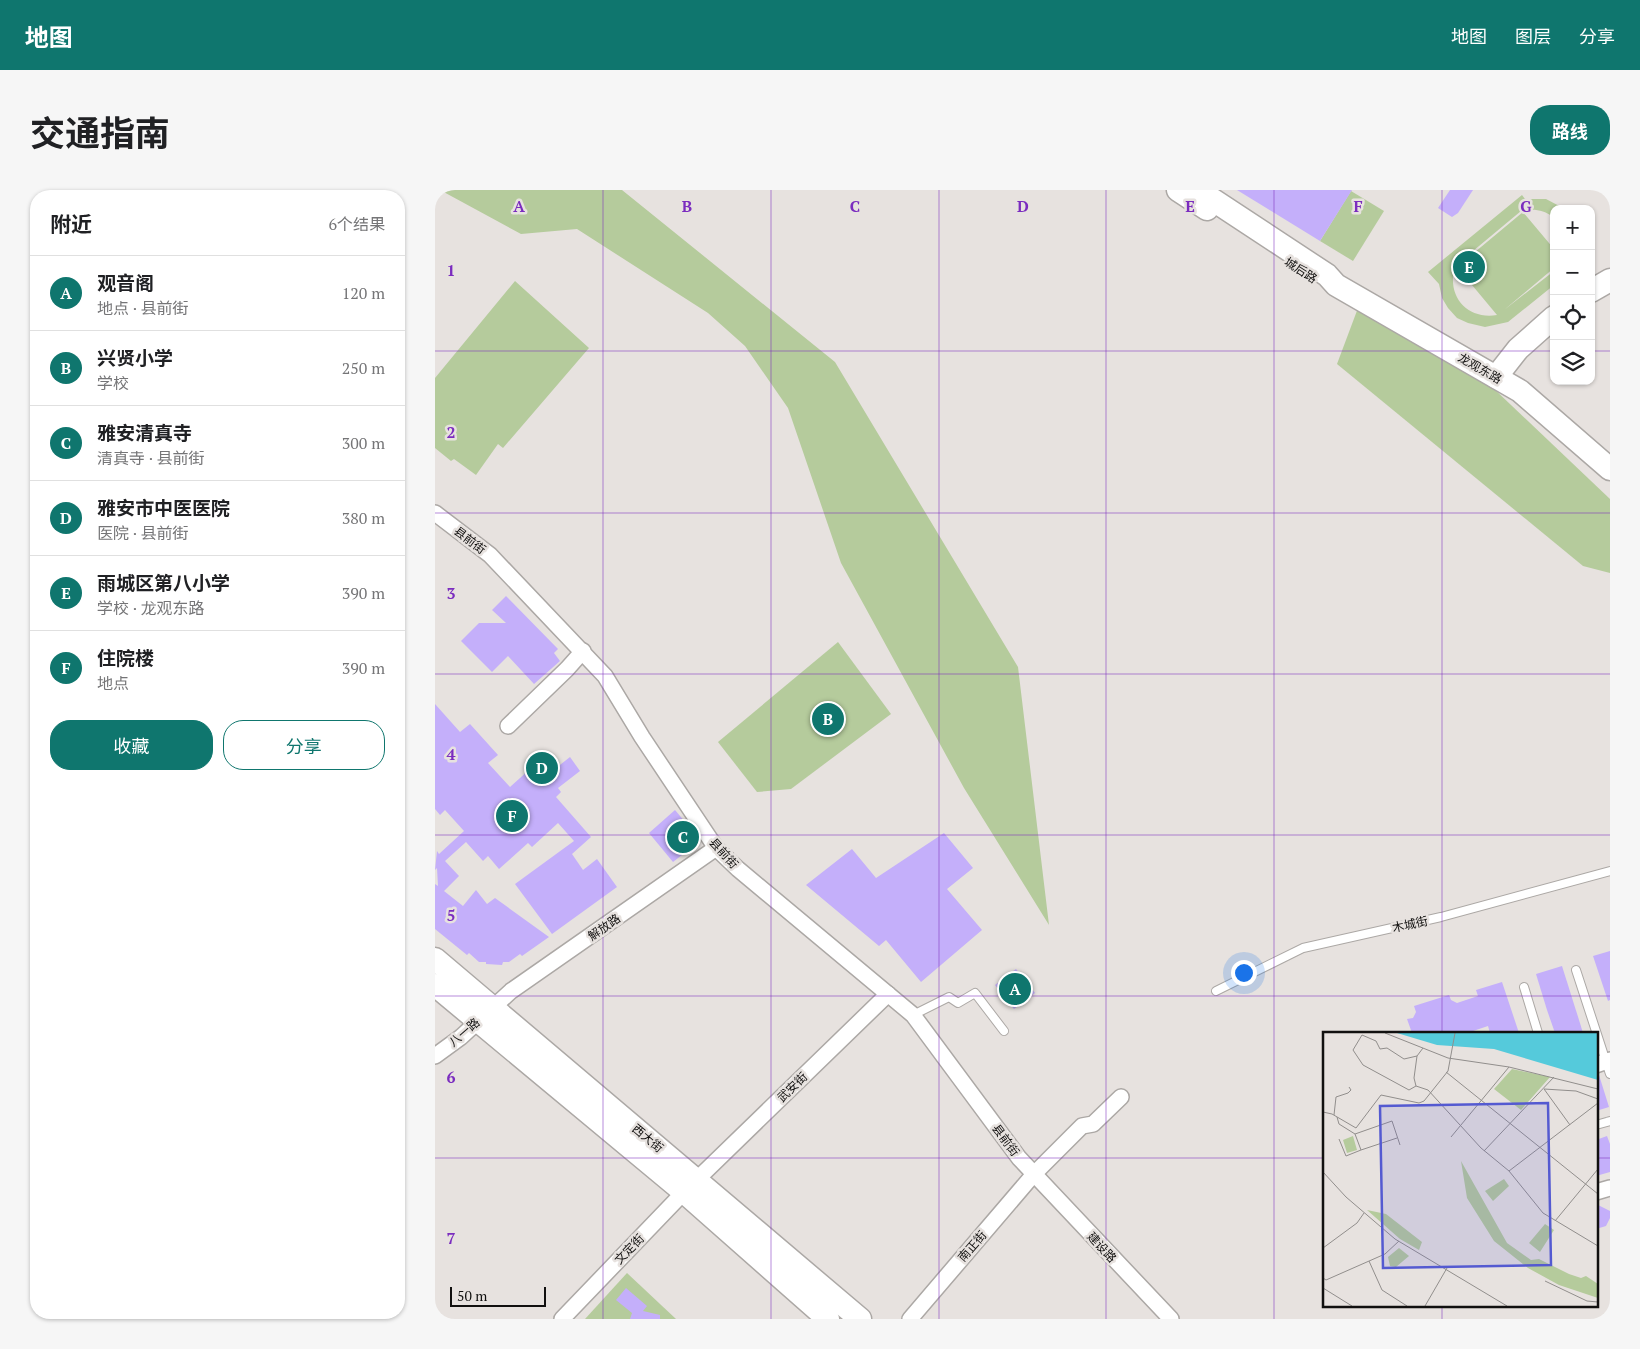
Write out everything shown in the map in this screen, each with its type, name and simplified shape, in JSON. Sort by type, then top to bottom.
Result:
[{"type":"main road","name":"城后路","points":[[1177,190],[1321,283],[1336,285]]},
{"type":"main road","name":"城后路","points":[[1197,190],[1327,275],[1336,285]]},
{"type":"main road","points":[[1595,289],[1610,280]]},
{"type":"main road","name":"龙观东路","points":[[1336,285],[1520,392],[1610,468]]},
{"type":"main road","points":[[1496,377],[1518,349],[1550,321]]},
{"type":"main road","name":"西大街","points":[[435,959],[486,1013],[691,1186],[860,1319]]},
{"type":"main road","name":"西大街","points":[[435,984],[486,1013]]},
{"type":"main road","name":"西大街","points":[[691,1186],[828,1319]]},
{"type":"street","name":"县前街","points":[[435,513],[490,555],[605,676],[642,737],[716,848],[738,869],[913,1015],[1019,1158],[1034,1174]]},
{"type":"street","points":[[509,726],[567,670],[583,651]]},
{"type":"street","name":"解放路","points":[[486,1013],[716,848]]},
{"type":"street","name":"武安街","points":[[691,1186],[888,994]]},
{"type":"street","name":"八一路","points":[[435,1056],[461,1037],[486,1013]]},
{"type":"street","name":"南正街","points":[[910,1319],[1034,1174],[1082,1126],[1093,1124],[1121,1097]]},
{"type":"street","name":"建设路","points":[[1034,1174],[1171,1319]]},
{"type":"street","name":"文定街","points":[[562,1319],[691,1186]]},
{"type":"street","points":[[1597,1192],[1610,1188]]},
{"type":"lane","name":"木城街","points":[[1216,991],[1303,948],[1441,917],[1610,870]]},
{"type":"lane","points":[[1576,970],[1596,1032]]},
{"type":"lane","points":[[1523,987],[1538,1032]]},
{"type":"lane","points":[[913,1015],[949,997],[958,1003],[975,993],[1004,1031]]},
{"type":"lane","points":[[1597,1036],[1606,1065]]},
{"type":"lane","points":[[1597,1125],[1610,1121]]},
{"type":"green space","points":[[440,190],[622,190],[835,362],[1018,667],[1049,925],[964,788],[841,563],[788,408],[745,346],[708,313],[577,229],[521,234]]},
{"type":"green space","points":[[1351,191],[1384,211],[1353,261],[1320,241]]},
{"type":"green space","points":[[1522,195],[1525,199],[1546,199],[1557,205],[1550,205],[1550,215],[1538,210],[1521,211],[1455,266],[1454,287],[1456,296],[1461,304],[1477,314],[1486,316],[1497,315],[1457,267],[1523,212],[1550,244],[1550,271],[1504,310],[1550,274],[1550,288],[1508,322],[1485,327],[1457,318],[1442,298],[1439,284],[1428,272]]},
{"type":"green space","points":[[515,281],[589,348],[503,448],[498,444],[476,475],[454,459],[451,461],[435,448],[435,378]]},
{"type":"green space","points":[[1358,308],[1491,386],[1610,499],[1610,573],[1583,566],[1337,364]]},
{"type":"green space","points":[[838,642],[891,714],[791,789],[757,792],[718,742]]},
{"type":"green space","points":[[627,1273],[676,1319],[585,1319]]},
{"type":"building","points":[[1237,190],[1352,190],[1320,241]]},
{"type":"building","points":[[1450,190],[1473,190],[1458,213],[1452,217],[1438,208]]},
{"type":"building","points":[[506,596],[558,649],[554,653],[560,661],[534,684],[508,656],[492,672],[461,641],[479,623],[506,623],[492,610]]},
{"type":"building","points":[[435,704],[460,732],[470,724],[498,755],[488,763],[510,787],[530,769],[541,780],[570,757],[580,771],[558,788],[561,792],[556,797],[591,837],[572,854],[583,870],[597,859],[617,887],[552,934],[515,884],[574,841],[558,823],[532,847],[528,843],[499,869],[488,856],[483,861],[466,842],[445,861],[459,876],[444,891],[463,906],[476,890],[487,904],[495,898],[549,937],[522,956],[520,954],[509,962],[503,962],[502,965],[479,962],[469,953],[467,955],[435,929],[435,884],[438,886],[437,868],[435,870],[437,851],[439,854],[464,831],[445,810],[440,815],[435,809]]},
{"type":"building","points":[[675,810],[696,835],[692,847],[673,862],[649,833]]},
{"type":"building","points":[[944,833],[973,868],[947,889],[982,930],[921,982],[886,940],[879,946],[806,885],[852,849],[876,878]]},
{"type":"building","points":[[1610,951],[1610,1000],[1608,1001],[1593,956]]},
{"type":"building","points":[[1562,966],[1583,1032],[1555,1032],[1536,974]]},
{"type":"building","points":[[1016,969],[1035,993],[1014,1009],[995,985]]},
{"type":"building","points":[[1502,982],[1519,1032],[1490,1032],[1488,1026],[1470,1032],[1412,1032],[1407,1019],[1413,1018],[1416,1012],[1414,1006],[1449,995],[1451,1000],[1457,1003],[1478,996],[1476,990]]},
{"type":"building","points":[[1599,1075],[1609,1107],[1597,1111],[1597,1076]]},
{"type":"building","points":[[1607,1136],[1610,1144],[1610,1172],[1597,1176],[1597,1140]]},
{"type":"building","points":[[1597,1204],[1610,1211],[1610,1218],[1606,1226],[1597,1229]]},
{"type":"building","points":[[626,1288],[647,1306],[643,1311],[660,1315],[660,1319],[630,1319],[632,1313],[616,1300]]},
{"type":"place","name":"雨城区第八小学","points":[[1469,267]]},
{"type":"place","name":"兴贤小学","points":[[828,719]]},
{"type":"place","name":"雅安市中医医院","points":[[542,768]]},
{"type":"place","name":"住院楼","points":[[512,816]]},
{"type":"place","name":"雅安清真寺","points":[[683,837]]},
{"type":"place","name":"观音阁","points":[[1015,989]]}]
